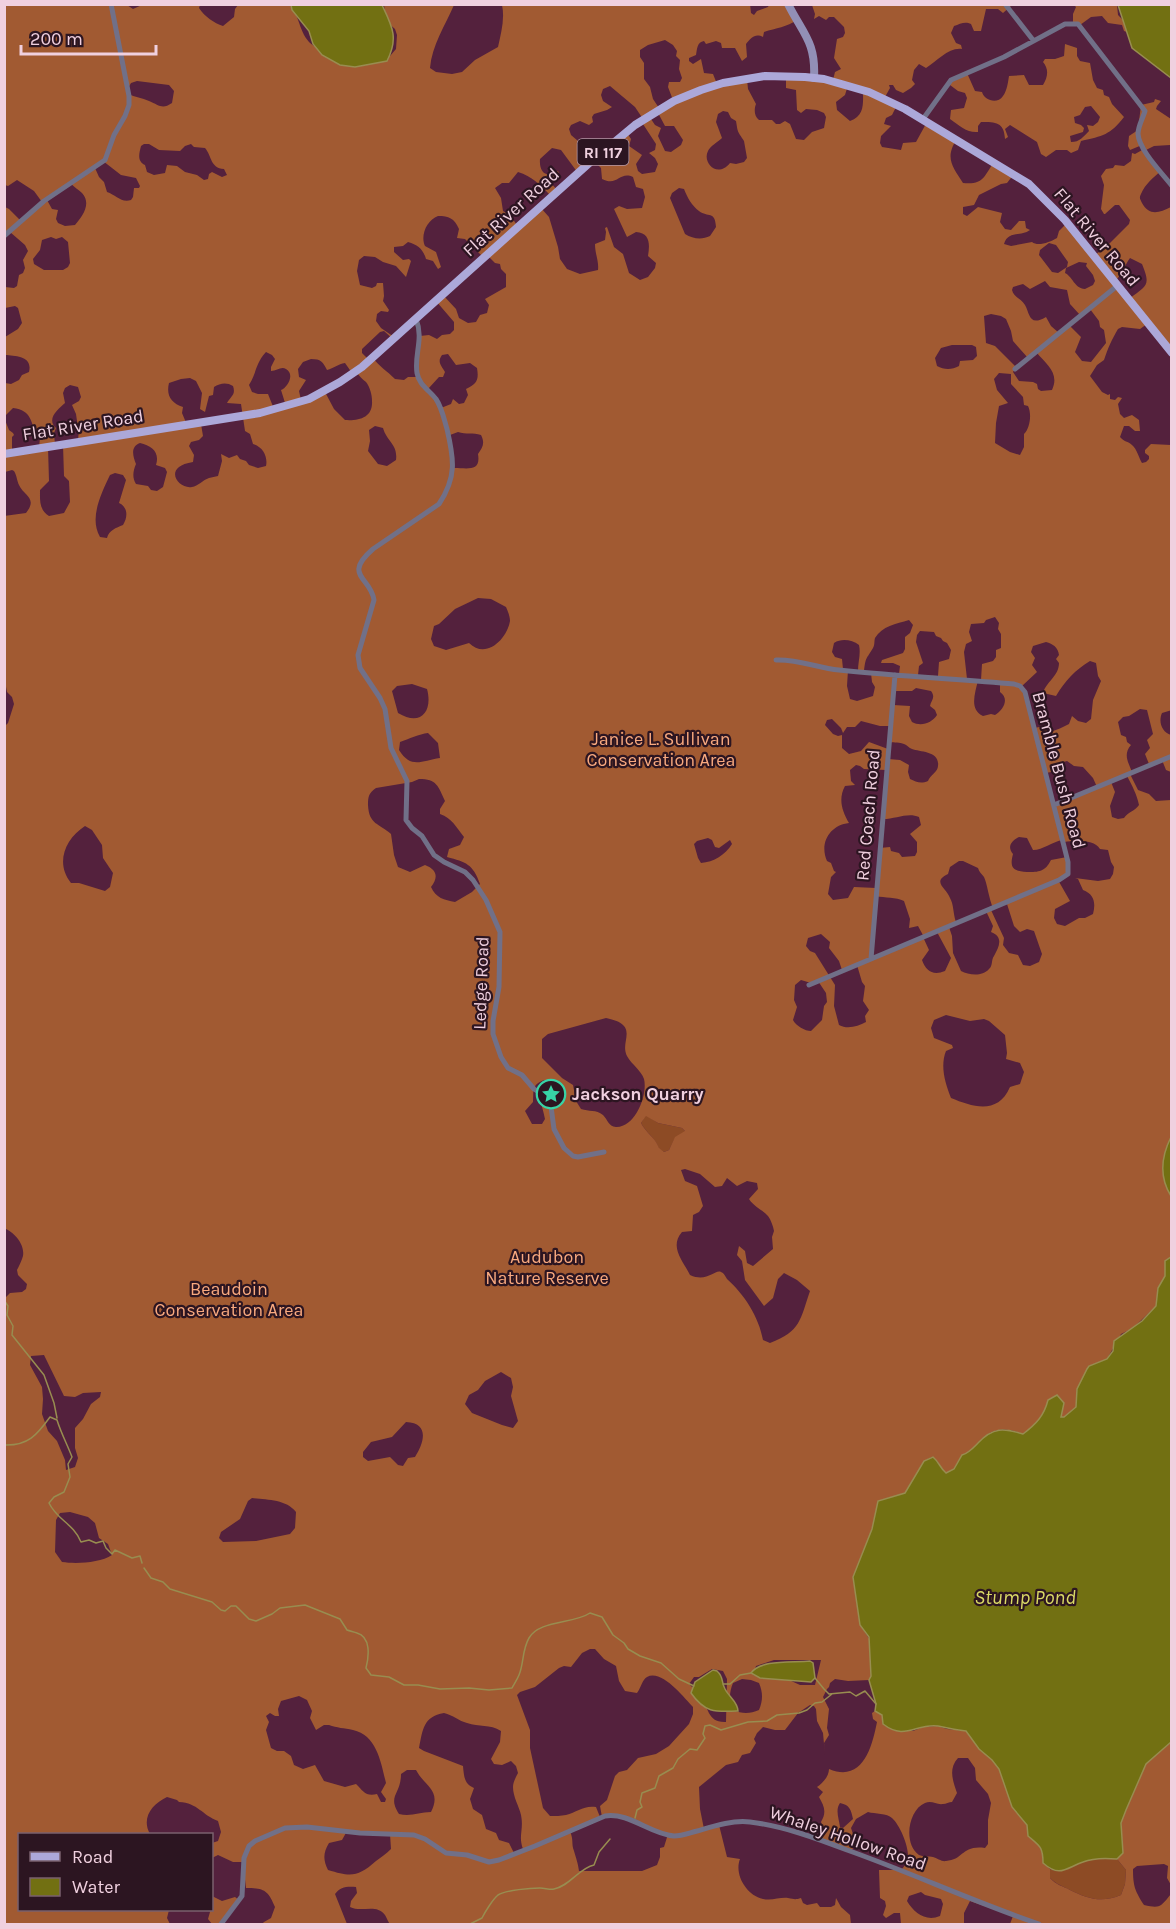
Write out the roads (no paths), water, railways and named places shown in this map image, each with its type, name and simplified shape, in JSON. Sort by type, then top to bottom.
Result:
[{"type":"main road","name":"Flat River Road","points":[[4,454],[260,413],[295,404],[340,382],[373,358],[635,124],[674,101],[723,83],[765,76],[814,78],[846,84],[869,92],[924,119],[1029,184],[1065,220],[1172,353]]},
{"type":"street","points":[[4,236],[44,201],[105,160],[129,105],[111,4]]},
{"type":"street","points":[[788,4],[812,47],[814,78]]},
{"type":"street","points":[[1005,4],[1033,40]]},
{"type":"street","points":[[924,119],[951,80],[1004,57],[1065,24],[1078,24],[1145,111],[1138,130],[1140,142],[1149,158],[1172,186]]},
{"type":"street","points":[[1015,369],[1117,286]]},
{"type":"street","name":"Ledge Road","points":[[416,319],[420,331],[417,374],[422,385],[440,406],[453,449],[453,469],[444,496],[438,506],[373,549],[360,566],[360,576],[373,593],[374,600],[358,655],[358,663],[380,698],[387,715],[388,735],[406,781],[406,820],[422,836],[434,855],[463,870],[473,880],[486,900],[500,932],[499,987],[493,1034],[501,1057],[508,1068],[522,1075],[534,1089],[550,1099],[556,1135],[569,1153],[578,1157],[604,1152]]},
{"type":"street","name":"Bramble Bush Road","points":[[776,660],[796,660],[836,670],[1020,686],[1025,692],[1068,862],[1068,874],[1064,878],[809,985]]},
{"type":"street","name":"Red Coach Road","points":[[871,959],[895,675]]},
{"type":"street","points":[[1054,806],[1172,756]]},
{"type":"street","name":"Whaley Hollow Road","points":[[221,1924],[242,1896],[244,1858],[249,1846],[285,1828],[307,1827],[360,1833],[414,1835],[426,1839],[446,1852],[467,1855],[489,1862],[535,1846],[605,1816],[617,1815],[643,1827],[674,1836],[728,1823],[742,1821],[758,1823],[870,1858],[993,1909],[1039,1924]]},
{"type":"water","points":[[291,5],[382,5],[393,32],[393,46],[387,61],[355,67],[340,65],[322,55],[313,44],[309,31],[292,10]]},
{"type":"water","points":[[1118,5],[1171,5],[1171,78],[1132,48]]},
{"type":"water","points":[[1171,1137],[1171,1196],[1163,1174],[1163,1159]]},
{"type":"water","name":"Stump Pond","points":[[1171,1257],[1171,1742],[1146,1764],[1126,1810],[1121,1823],[1123,1853],[1117,1859],[1091,1860],[1059,1871],[1043,1863],[1040,1847],[1028,1836],[1027,1825],[1012,1807],[999,1769],[979,1749],[966,1731],[930,1726],[898,1731],[883,1724],[882,1715],[875,1711],[876,1704],[869,1680],[871,1676],[869,1637],[860,1625],[853,1577],[872,1529],[878,1501],[905,1493],[924,1461],[933,1457],[946,1473],[954,1469],[962,1455],[989,1434],[1004,1430],[1023,1434],[1039,1419],[1048,1400],[1057,1395],[1064,1403],[1061,1417],[1076,1407],[1077,1389],[1089,1366],[1107,1359],[1113,1351],[1114,1341],[1142,1321],[1156,1306],[1158,1288],[1165,1276],[1165,1261]]},
{"type":"water","points":[[810,1661],[813,1663],[815,1678],[811,1682],[760,1678],[751,1673],[762,1666],[778,1662]]},
{"type":"water","points":[[713,1670],[721,1675],[725,1689],[735,1702],[738,1711],[711,1710],[696,1700],[691,1693],[695,1682]]},
{"type":"waterway","points":[[4,1300],[8,1306],[7,1315],[13,1326],[12,1335],[44,1375],[57,1418]]},
{"type":"waterway","points":[[4,1445],[26,1441],[36,1434],[50,1417],[57,1420],[72,1457],[68,1464],[70,1477],[64,1492],[54,1497],[49,1503],[52,1509],[74,1530],[81,1542],[103,1541],[112,1554],[115,1550],[132,1558],[140,1556],[142,1563]]},
{"type":"waterway","points":[[144,1568],[151,1578],[163,1582],[170,1589],[212,1602],[221,1610],[225,1611],[231,1606],[236,1606],[249,1619],[256,1621],[280,1608],[305,1605],[340,1619],[347,1630],[365,1638],[368,1653],[366,1668],[371,1675],[389,1677],[404,1685],[440,1689],[512,1688],[521,1670],[527,1643],[534,1632],[548,1625],[590,1613],[602,1617],[613,1635],[628,1649],[661,1663],[679,1679],[694,1686]]},
{"type":"waterway","points":[[723,1684],[730,1684],[740,1675],[751,1673]]},
{"type":"waterway","points":[[815,1678],[829,1694],[850,1692],[856,1696],[865,1691],[876,1704]]},
{"type":"waterway","points":[[635,1818],[637,1810],[642,1807],[640,1802],[642,1793],[655,1788],[659,1776],[673,1768],[678,1759],[690,1749],[697,1750],[705,1738],[703,1734],[705,1726],[710,1725],[721,1730],[748,1722],[767,1721],[777,1715],[799,1713],[815,1703],[822,1702],[832,1694]]},
{"type":"waterway","points":[[470,1924],[482,1918],[494,1899],[502,1893],[531,1888],[552,1889],[565,1884],[594,1865],[599,1852],[610,1839]]},
{"type":"place","name":"Jackson Quarry","points":[[551,1094]]},
{"type":"park label","name":"Janice L. Sullivan Conservation Area","points":[[661,750]]},
{"type":"park label","name":"Audubon Nature Reserve","points":[[547,1267]]},
{"type":"park label","name":"Beaudoin Conservation Area","points":[[229,1299]]}]
